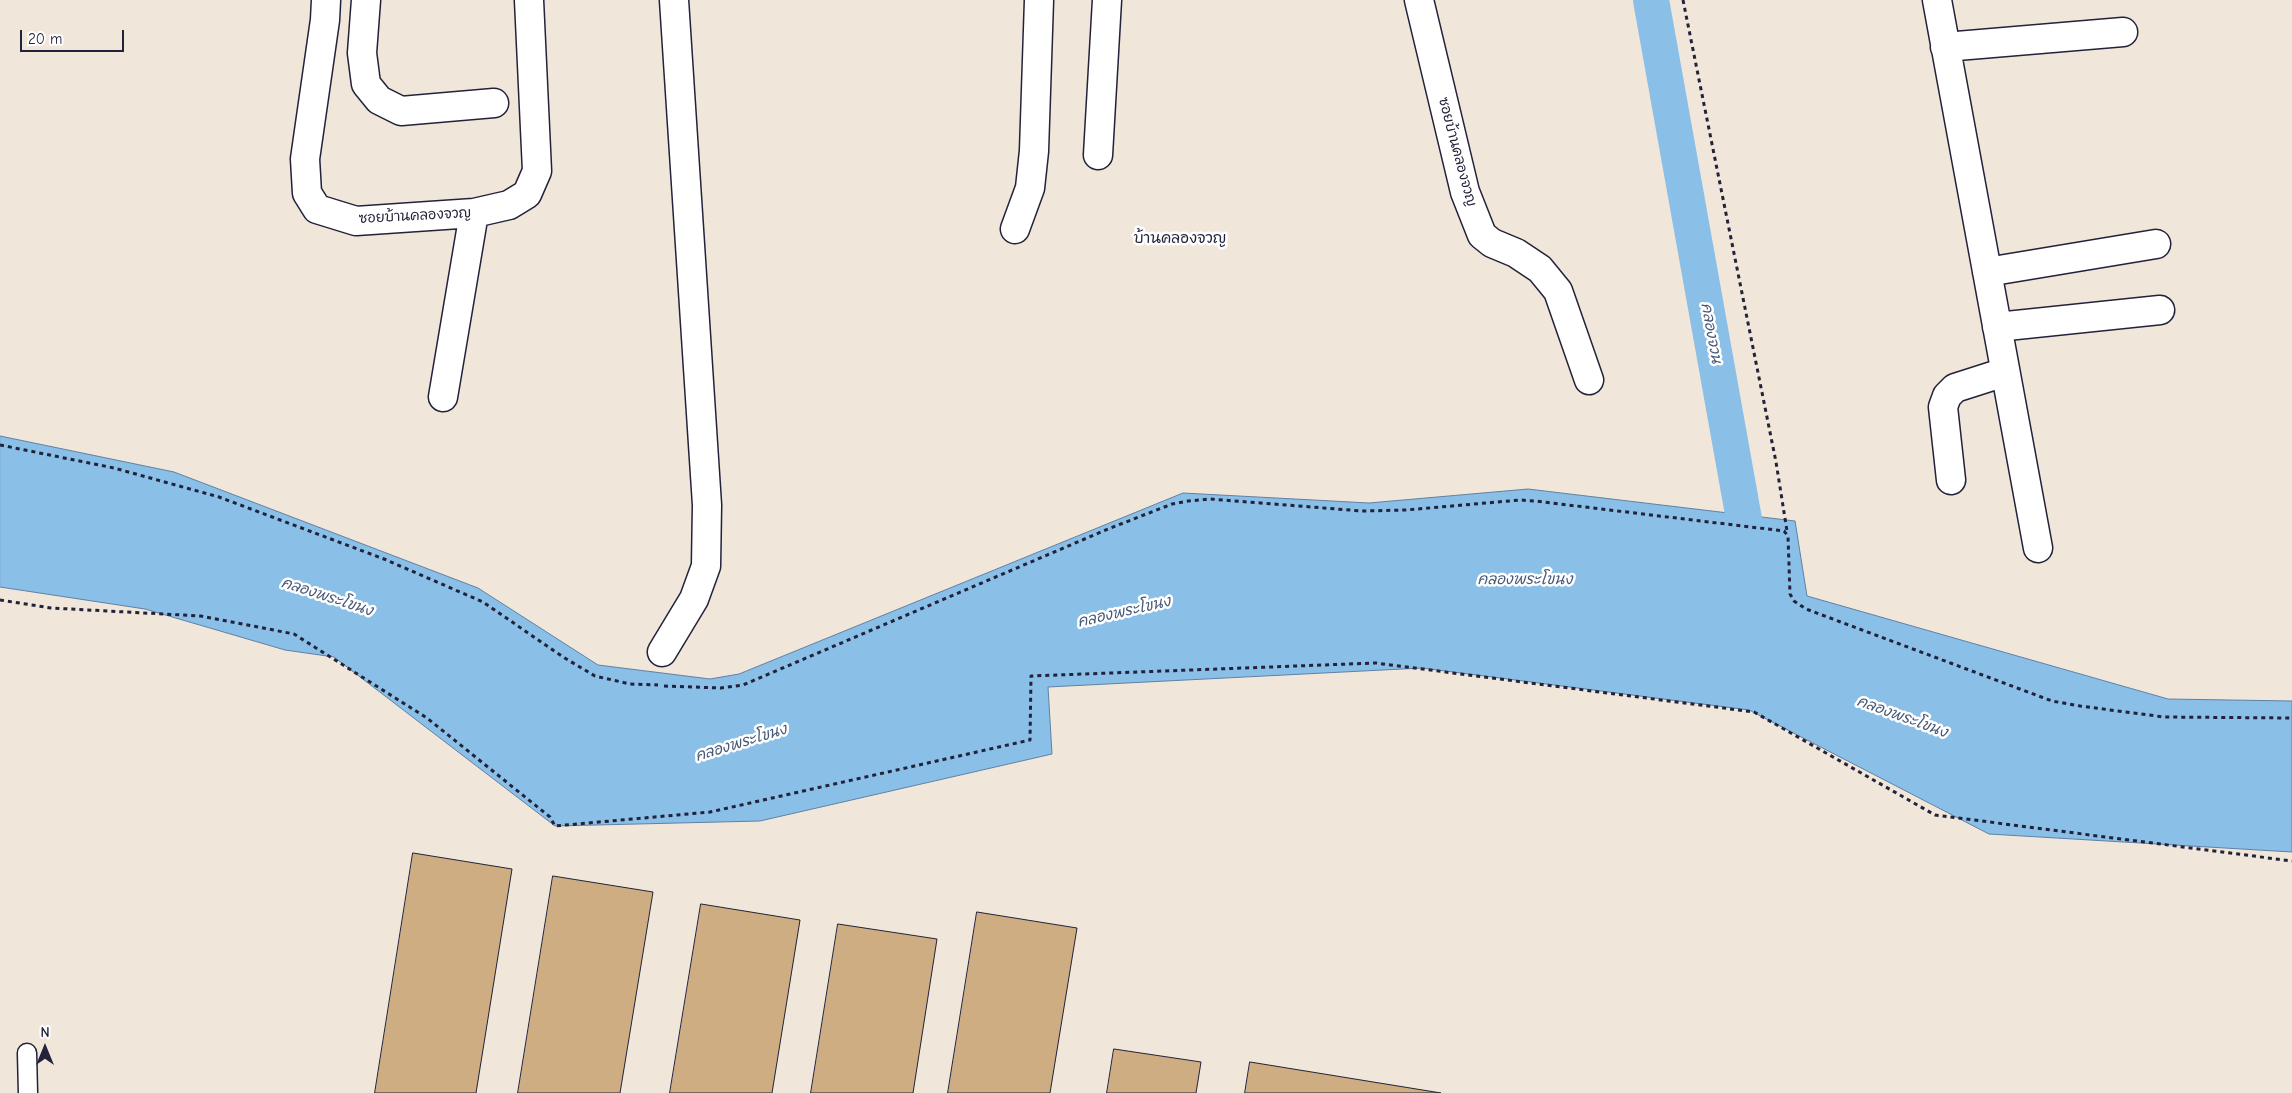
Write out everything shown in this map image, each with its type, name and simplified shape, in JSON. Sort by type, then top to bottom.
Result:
[{"type":"street","name":"ซอยบ้านคลองจวญ","points":[[326,0],[325,20],[305,159],[307,193],[317,209],[356,221],[474,213],[509,205],[527,194],[536,171],[529,0]]},
{"type":"street","points":[[366,0],[362,53],[366,84],[379,100],[401,111],[494,103]]},
{"type":"street","points":[[662,652],[694,599],[704,573],[708,505],[674,0]]},
{"type":"street","points":[[1015,229],[1030,188],[1034,151],[1039,0]]},
{"type":"street","points":[[1098,155],[1106,0]]},
{"type":"street","name":"ซอยบ้านคลองจวญ","points":[[1420,0],[1465,192],[1482,234],[1492,242],[1516,253],[1540,269],[1553,284],[1558,291],[1589,380]]},
{"type":"street","points":[[1937,0],[2004,372],[2038,548]]},
{"type":"street","points":[[1945,47],[2123,32]]},
{"type":"street","points":[[443,397],[474,213]]},
{"type":"street","points":[[1987,272],[2156,244]]},
{"type":"street","points":[[1997,327],[2160,310]]},
{"type":"street","points":[[1951,480],[1944,407],[1947,396],[1955,388],[2004,372]]},
{"type":"lane","points":[[27,1053],[28,1093]]},
{"type":"path","points":[[1683,0],[1774,452],[1787,532],[1790,594],[1794,602],[2052,701],[2164,717],[2292,718]]},
{"type":"path","points":[[0,445],[114,468],[219,496],[384,559],[483,602],[563,657],[595,676],[630,684],[648,685],[722,688],[743,685],[1108,529],[1172,504],[1188,501],[1210,499],[1362,512],[1535,500],[1787,532]]},
{"type":"path","points":[[0,600],[50,608],[201,616],[294,634],[427,718],[550,817],[555,826],[710,812],[1030,740],[1032,676],[1376,663],[1754,712],[1935,815],[2292,861]]},
{"type":"water","name":"คลองพระโขนง","points":[[0,436],[174,472],[478,588],[598,665],[710,679],[739,674],[1183,493],[1369,503],[1528,489],[1795,521],[1807,596],[2168,699],[2292,701],[2292,852],[1989,834],[1749,710],[1422,668],[1048,687],[1052,754],[760,821],[555,826],[334,657],[285,650],[145,609],[0,587]]},
{"type":"building","points":[[413,853],[512,869],[476,1093],[375,1093]]},
{"type":"building","points":[[553,876],[653,892],[620,1093],[518,1093]]},
{"type":"building","points":[[701,904],[800,920],[772,1093],[670,1093]]},
{"type":"building","points":[[977,912],[1077,928],[1050,1093],[948,1093]]},
{"type":"building","points":[[838,924],[937,939],[913,1093],[811,1093]]},
{"type":"building","points":[[1114,1049],[1201,1062],[1196,1093],[1107,1093]]},
{"type":"building","points":[[1250,1062],[1441,1093],[1245,1093]]},
{"type":"waterway","name":"คลองจวน","points":[[1651,0],[1752,564]]},
{"type":"district","name":"บ้านคลองจวญ","points":[[1180,239]]}]
